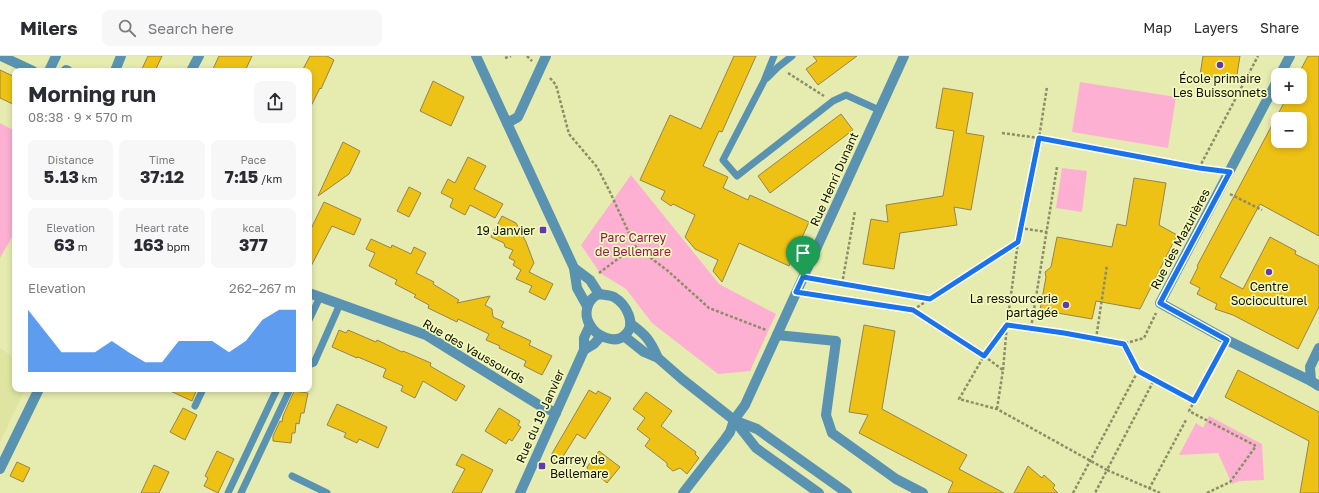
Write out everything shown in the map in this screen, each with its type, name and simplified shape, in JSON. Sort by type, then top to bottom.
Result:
[{"type":"street","points":[[1,56],[27,68]]},
{"type":"street","points":[[50,68],[56,56]]},
{"type":"street","points":[[116,68],[121,56]]},
{"type":"street","points":[[193,68],[199,56]]},
{"type":"street","points":[[476,56],[574,268],[577,288],[587,306],[587,318],[590,325],[601,336],[609,339],[616,339],[624,336],[628,331],[631,324],[630,316],[622,303],[613,297],[599,294],[594,296],[587,306]]},
{"type":"street","points":[[507,123],[518,118],[546,56]]},
{"type":"street","name":"Rue Henri Dunant","points":[[683,493],[728,435],[734,420],[745,405],[904,56]]},
{"type":"street","points":[[1284,68],[1290,56]]},
{"type":"street","name":"Rue des Mazurières","points":[[1271,93],[1160,303],[1227,340],[1315,384]]},
{"type":"street","points":[[574,268],[590,280],[599,294]]},
{"type":"street","name":"Rue des Vaussourds","points":[[312,294],[426,335],[539,405],[556,412]]},
{"type":"street","points":[[631,324],[645,335],[651,343],[658,358]]},
{"type":"street","name":"Rue du 19 Janvier","points":[[520,493],[584,350],[584,338],[590,325]]},
{"type":"street","points":[[777,335],[836,341],[826,415],[832,433],[896,478],[923,493]]},
{"type":"street","name":"Rue du 19 Janvier","points":[[584,350],[594,344],[601,336]]},
{"type":"street","points":[[624,336],[644,352],[658,358],[734,420],[756,448],[819,493]]},
{"type":"street","name":"Rue des Mazurières","points":[[1315,384],[1310,367],[1319,348]]},
{"type":"street","points":[[0,469],[38,392]]},
{"type":"street","points":[[734,420],[757,429],[846,493]]},
{"type":"lane","points":[[774,56],[764,81],[723,160],[737,176],[833,101],[846,95],[879,110]]},
{"type":"lane","points":[[764,81],[792,56]]},
{"type":"lane","points":[[312,314],[320,297]]},
{"type":"lane","points":[[312,363],[314,362],[340,304]]},
{"type":"lane","points":[[195,406],[202,392]]},
{"type":"lane","points":[[228,493],[276,392]]},
{"type":"lane","points":[[241,493],[289,392]]},
{"type":"lane","points":[[292,476],[327,493]]},
{"type":"path","points":[[505,57],[512,56]]},
{"type":"path","points":[[1199,168],[1258,56]]},
{"type":"path","points":[[778,67],[833,101]]},
{"type":"path","points":[[541,68],[556,85],[568,134],[597,167],[635,246],[668,271],[709,308],[777,335]]},
{"type":"path","points":[[997,409],[1020,228],[1039,138],[1047,87]]},
{"type":"path","points":[[1002,133],[1039,138],[1199,168],[1230,172]]},
{"type":"path","points":[[1031,328],[1057,167]]},
{"type":"path","points":[[1221,189],[1262,210]]},
{"type":"path","points":[[842,284],[855,211]]},
{"type":"path","points":[[1020,228],[1047,232]]},
{"type":"path","points":[[913,310],[1018,242]]},
{"type":"path","points":[[593,276],[600,273],[635,246]]},
{"type":"path","points":[[1096,339],[1107,266]]},
{"type":"path","points":[[803,277],[930,299]]},
{"type":"path","points":[[796,292],[913,310],[1003,370]]},
{"type":"path","points":[[1007,325],[1124,344],[1144,338],[1160,303]]},
{"type":"path","points":[[1007,325],[984,356],[958,399],[997,409],[1107,470],[1160,493]]},
{"type":"path","points":[[1207,493],[1230,482],[1256,446],[1189,412],[1227,340]]},
{"type":"path","points":[[1124,344],[1138,371],[1194,401]]},
{"type":"path","points":[[1073,493],[1138,371]]},
{"type":"path","points":[[1095,493],[1154,380]]},
{"type":"path","points":[[1149,489],[1186,420]]},
{"type":"shaded area","points":[[0,348],[12,357],[12,392],[24,392],[0,442]]},
{"type":"green space","points":[[1080,82],[1176,97],[1168,148],[1072,132]]},
{"type":"green space","points":[[0,123],[12,129],[12,237],[0,258]]},
{"type":"green space","points":[[1062,168],[1087,171],[1082,212],[1056,208]]},
{"type":"green space","name":"Parc Carrey de Bellemare","points":[[631,175],[719,284],[776,314],[750,371],[718,374],[652,323],[626,289],[600,273],[581,245]]},
{"type":"green space","points":[[1209,416],[1262,444],[1264,480],[1240,481],[1232,484],[1218,453],[1179,455],[1196,423],[1203,428]]},
{"type":"building","points":[[148,56],[162,56],[156,68],[142,68]]},
{"type":"building","points":[[219,56],[252,56],[246,68],[213,68]]},
{"type":"building","points":[[310,56],[327,56],[334,60],[321,89],[320,88],[312,104],[312,68],[304,68]]},
{"type":"building","points":[[734,56],[756,56],[722,132],[719,131],[703,166],[728,177],[723,188],[748,200],[750,195],[809,222],[789,266],[739,243],[722,282],[713,271],[718,260],[695,249],[685,237],[695,215],[673,204],[671,206],[661,199],[665,191],[640,180],[670,115],[701,129]]},
{"type":"building","points":[[813,56],[857,56],[818,85],[806,69],[817,61]]},
{"type":"building","name":"École primaire Les Buissonnets","points":[[1203,56],[1240,56],[1236,81],[1200,75]]},
{"type":"building","points":[[1308,56],[1319,56],[1319,236],[1260,204],[1220,277],[1243,289],[1270,237],[1296,251],[1295,254],[1319,266],[1319,307],[1298,349],[1233,315],[1215,309],[1217,304],[1197,294],[1200,288],[1190,283],[1198,267],[1197,266],[1271,127],[1271,148],[1307,148],[1307,112],[1279,112],[1283,104],[1307,104],[1307,68],[1302,68]]},
{"type":"building","points":[[0,70],[12,76],[12,104],[0,98]]},
{"type":"building","points":[[433,81],[464,97],[451,126],[420,111]]},
{"type":"building","points":[[943,88],[973,93],[966,133],[984,136],[971,210],[954,207],[957,225],[900,233],[894,269],[863,264],[871,219],[888,222],[886,205],[943,196],[954,131],[936,128]]},
{"type":"building","points":[[841,114],[853,130],[770,193],[758,176]]},
{"type":"building","points":[[343,142],[360,151],[349,174],[318,196]]},
{"type":"building","points":[[468,157],[486,166],[474,189],[503,204],[495,218],[470,205],[465,215],[450,207],[453,199],[441,193],[448,179],[455,183]]},
{"type":"building","points":[[1134,178],[1166,183],[1159,225],[1177,235],[1140,309],[1096,301],[1092,319],[1040,310],[1046,277],[1045,272],[1051,267],[1057,237],[1112,247],[1117,224],[1126,226]]},
{"type":"building","points":[[409,187],[421,193],[409,217],[397,211]]},
{"type":"building","points":[[324,202],[361,219],[354,235],[332,226],[312,264],[312,227]]},
{"type":"building","points":[[502,216],[516,223],[526,242],[534,263],[529,272],[553,284],[545,300],[529,292],[532,286],[516,279],[521,270],[513,265],[515,261],[509,258],[513,250],[505,247],[504,243],[491,237]]},
{"type":"building","points":[[371,239],[391,248],[392,245],[411,254],[414,247],[426,253],[416,273],[434,282],[433,284],[459,300],[457,303],[490,296],[485,305],[492,309],[493,317],[504,322],[501,327],[531,341],[529,345],[552,356],[542,375],[524,366],[526,361],[486,340],[489,334],[458,319],[457,322],[428,308],[429,305],[414,297],[416,295],[395,284],[397,280],[369,266],[375,253],[366,249]]},
{"type":"building","points":[[864,325],[895,331],[882,409],[967,455],[959,469],[1004,493],[948,493],[953,482],[859,433],[868,415],[849,412]]},
{"type":"building","points":[[339,330],[346,333],[348,330],[376,342],[377,340],[402,352],[403,351],[431,363],[430,366],[465,386],[456,401],[423,381],[415,398],[401,391],[403,386],[383,377],[386,369],[332,347]]},
{"type":"building","points":[[1238,370],[1319,412],[1319,493],[1300,493],[1309,441],[1225,397]]},
{"type":"building","points":[[589,390],[596,394],[598,391],[611,398],[585,439],[577,434],[559,463],[550,457]]},
{"type":"building","points":[[172,392],[196,392],[192,401]]},
{"type":"building","points":[[294,392],[308,393],[304,413],[301,413],[299,424],[296,423],[295,433],[292,433],[291,443],[273,441],[273,436],[280,421],[282,422],[283,416]]},
{"type":"building","points":[[646,392],[672,411],[661,426],[696,452],[695,454],[699,458],[687,474],[680,468],[673,471],[667,466],[667,463],[645,446],[650,439],[637,429],[645,418],[633,409]]},
{"type":"building","points":[[337,404],[387,427],[378,448],[359,439],[357,443],[344,437],[346,433],[327,425]]},
{"type":"building","points":[[183,408],[197,415],[185,440],[170,432]]},
{"type":"building","points":[[499,408],[520,421],[518,425],[521,427],[512,441],[509,439],[506,444],[485,431]]},
{"type":"building","points":[[217,451],[234,459],[218,493],[204,486],[208,478],[205,476]]},
{"type":"building","points":[[599,451],[620,467],[607,483],[600,477],[589,475],[587,467]]},
{"type":"building","points":[[462,454],[493,470],[481,493],[452,493],[465,469],[456,465]]},
{"type":"building","points":[[17,462],[30,468],[23,482],[10,476]]},
{"type":"building","points":[[154,465],[169,472],[159,493],[141,493]]},
{"type":"building","points":[[1028,466],[1042,478],[1044,475],[1055,485],[1053,488],[1058,493],[1014,493]]},
{"type":"place","name":"École primaire Les Buissonnets","points":[[1220,65]]},
{"type":"place","name":"19 Janvier","points":[[543,230]]},
{"type":"place","name":"Centre Socioculturel","points":[[1269,272]]},
{"type":"place","name":"La ressourcerie partagée","points":[[1066,305]]},
{"type":"place","name":"Carrey de Bellemare","points":[[542,466]]},
{"type":"route","points":[[1039,138],[1199,168],[1230,172],[1160,303],[1227,340],[1194,401],[1138,371],[1124,344],[1064,333],[1007,325],[984,356],[913,310],[796,292],[803,277],[930,299],[1018,242],[1039,138]]}]
